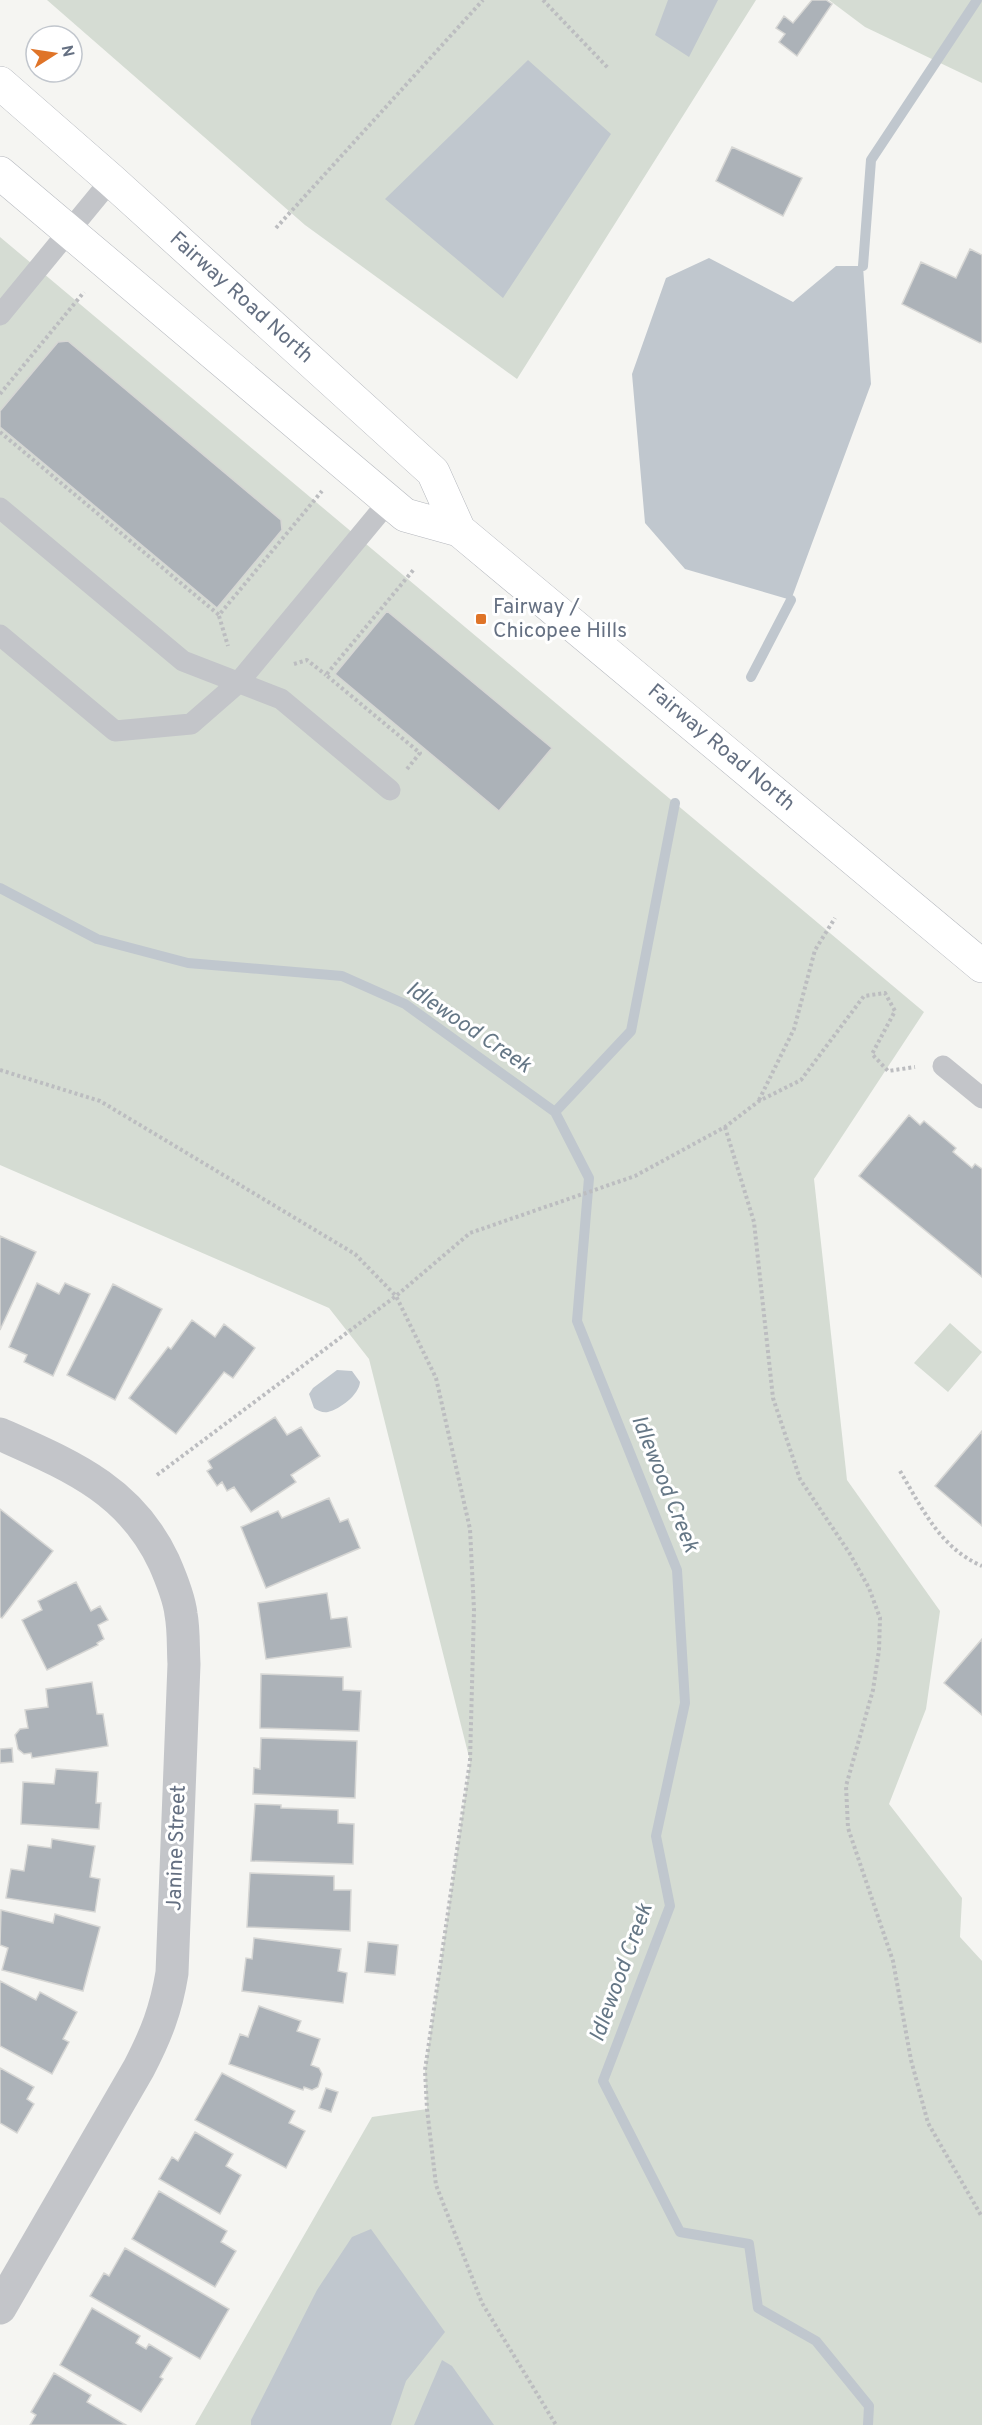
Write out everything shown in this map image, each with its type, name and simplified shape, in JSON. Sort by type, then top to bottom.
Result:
[{"type":"main road","name":"Fairway Road North","points":[[0,83],[111,180],[433,472],[459,530]]},
{"type":"main road","name":"Fairway Road North","points":[[0,173],[405,515],[459,530],[982,966]]},
{"type":"street","name":"Janine Street","points":[[0,1434],[78,1470],[112,1493],[139,1522],[153,1540],[170,1575],[181,1613],[184,1664],[172,1973],[166,2005],[157,2033],[139,2068],[0,2308]]},
{"type":"lane","points":[[0,315],[111,180]]},
{"type":"lane","points":[[0,635],[115,731],[191,724],[238,683],[389,501]]},
{"type":"lane","points":[[0,508],[183,661],[281,699],[390,790]]},
{"type":"lane","points":[[943,1066],[982,1098]]},
{"type":"path","points":[[276,228],[483,0]]},
{"type":"path","points":[[543,0],[608,68]]},
{"type":"path","points":[[0,394],[84,292]]},
{"type":"path","points":[[0,432],[219,615],[229,649]]},
{"type":"path","points":[[219,615],[322,491]]},
{"type":"path","points":[[326,675],[415,568]]},
{"type":"path","points":[[288,666],[307,660],[420,753]]},
{"type":"path","points":[[759,1101],[794,1029],[814,950],[835,918]]},
{"type":"path","points":[[157,1475],[396,1296],[470,1233],[635,1176],[725,1127],[759,1101],[801,1080],[864,996],[885,993],[895,1011],[872,1054],[888,1071],[907,1067],[943,1066]]},
{"type":"path","points":[[0,1070],[100,1101],[355,1254],[396,1296],[436,1378],[470,1529],[474,1610],[470,1761],[425,2070],[427,2109],[436,2185],[482,2303],[556,2425]]},
{"type":"path","points":[[725,1127],[754,1222],[773,1398],[800,1479],[870,1588],[879,1618],[879,1650],[873,1690],[846,1786],[848,1828],[893,1961],[911,2060],[928,2123],[982,2217]]},
{"type":"path","points":[[900,1471],[939,1535],[965,1559],[982,1566]]},
{"type":"shaded area","points":[[47,0],[756,0],[517,379],[305,225],[84,32],[84,24],[75,24]]},
{"type":"shaded area","points":[[668,0],[718,0],[689,57],[655,35]]},
{"type":"shaded area","points":[[829,0],[982,0],[982,83],[865,27]]},
{"type":"shaded area","points":[[528,60],[611,134],[503,298],[385,199]]},
{"type":"shaded area","points":[[0,237],[924,1012],[814,1179],[847,1480],[940,1611],[926,1709],[889,1804],[962,1898],[960,1937],[982,1961],[982,2425],[195,2425],[372,2117],[427,2109],[425,2070],[470,1761],[369,1359],[329,1308],[0,1165]]},
{"type":"shaded area","points":[[709,258],[793,302],[836,266],[863,266],[871,384],[791,600],[685,569],[645,523],[632,374],[666,278]]},
{"type":"shaded area","points":[[950,1323],[982,1352],[948,1392],[914,1363]]},
{"type":"shaded area","points":[[337,1370],[352,1371],[360,1382],[359,1387],[348,1401],[338,1408],[328,1412],[319,1411],[314,1408],[309,1394],[313,1388]]},
{"type":"shaded area","points":[[371,2229],[445,2332],[406,2381],[391,2425],[251,2425],[251,2420],[317,2290],[352,2237]]},
{"type":"shaded area","points":[[442,2360],[452,2366],[494,2425],[414,2425]]},
{"type":"building","points":[[812,0],[826,0],[832,4],[797,56],[779,42],[785,34],[776,28],[784,16],[793,23]]},
{"type":"building","points":[[732,147],[802,178],[783,216],[716,181]]},
{"type":"building","points":[[970,249],[982,255],[982,342],[980,343],[902,304],[921,262],[956,278]]},
{"type":"building","points":[[68,341],[281,520],[282,530],[217,608],[0,427],[0,411],[58,342]]},
{"type":"building","points":[[387,611],[552,748],[499,811],[335,674]]},
{"type":"building","points":[[909,1115],[920,1125],[924,1121],[956,1148],[953,1152],[972,1168],[975,1164],[982,1169],[982,1277],[859,1176]]},
{"type":"building","points":[[0,1236],[36,1252],[0,1330]]},
{"type":"building","points":[[37,1283],[59,1294],[65,1283],[90,1294],[53,1376],[24,1362],[27,1355],[9,1347]]},
{"type":"building","points":[[113,1284],[162,1309],[115,1400],[67,1375]]},
{"type":"building","points":[[192,1320],[215,1337],[224,1324],[255,1348],[233,1378],[224,1372],[176,1434],[129,1398],[168,1347],[171,1349]]},
{"type":"building","points":[[275,1417],[287,1435],[301,1427],[320,1456],[291,1475],[296,1482],[251,1512],[234,1487],[227,1491],[222,1482],[217,1486],[207,1471],[212,1468],[208,1461]]},
{"type":"building","points":[[982,1431],[982,1526],[935,1486]]},
{"type":"building","points":[[329,1498],[340,1522],[348,1519],[360,1548],[266,1588],[241,1527],[278,1511],[282,1518]]},
{"type":"building","points":[[0,1509],[53,1551],[2,1618],[0,1617]]},
{"type":"building","points":[[76,1582],[91,1611],[100,1606],[108,1620],[98,1625],[104,1639],[97,1643],[98,1645],[47,1670],[22,1620],[42,1610],[38,1601]]},
{"type":"building","points":[[327,1593],[331,1619],[347,1617],[351,1647],[266,1659],[258,1603]]},
{"type":"building","points":[[982,1639],[982,1715],[944,1683]]},
{"type":"building","points":[[261,1674],[343,1677],[343,1690],[361,1691],[359,1731],[260,1728]]},
{"type":"building","points":[[92,1682],[97,1714],[103,1714],[108,1746],[32,1758],[31,1753],[24,1754],[18,1749],[15,1735],[20,1729],[28,1728],[25,1710],[48,1707],[46,1689]]},
{"type":"building","points":[[261,1738],[357,1741],[355,1798],[253,1794],[254,1768],[260,1769]]},
{"type":"building","points":[[12,1748],[13,1762],[0,1763],[0,1749]]},
{"type":"building","points":[[56,1769],[98,1772],[96,1803],[101,1803],[99,1829],[21,1824],[23,1782],[54,1784]]},
{"type":"building","points":[[255,1804],[281,1805],[281,1808],[338,1810],[338,1823],[354,1824],[353,1864],[251,1861]]},
{"type":"building","points":[[52,1839],[95,1846],[90,1877],[100,1879],[95,1912],[6,1898],[11,1869],[24,1871],[28,1845],[51,1848]]},
{"type":"building","points":[[250,1873],[334,1876],[334,1890],[351,1890],[350,1931],[247,1927]]},
{"type":"building","points":[[1,1910],[53,1923],[55,1914],[100,1927],[83,1991],[2,1970],[8,1948],[0,1945]]},
{"type":"building","points":[[254,1938],[341,1949],[338,1971],[347,1973],[343,2003],[242,1991],[246,1958],[252,1959]]},
{"type":"building","points":[[368,1942],[398,1945],[395,1975],[365,1972]]},
{"type":"building","points":[[0,1981],[36,2000],[40,1992],[77,2012],[63,2039],[69,2042],[52,2074],[0,2046]]},
{"type":"building","points":[[259,2006],[301,2021],[297,2031],[320,2039],[311,2065],[319,2068],[322,2074],[318,2087],[312,2090],[304,2087],[303,2090],[229,2064],[240,2034],[248,2037]]},
{"type":"building","points":[[0,2068],[34,2087],[27,2099],[34,2104],[17,2133],[0,2123]]},
{"type":"building","points":[[222,2073],[295,2111],[289,2123],[305,2131],[286,2168],[195,2120]]},
{"type":"building","points":[[326,2088],[338,2092],[331,2112],[319,2108]]},
{"type":"building","points":[[195,2132],[233,2154],[226,2166],[241,2175],[220,2214],[159,2179],[172,2157],[178,2161]]},
{"type":"building","points":[[159,2191],[227,2231],[221,2242],[236,2251],[215,2287],[132,2239]]},
{"type":"building","points":[[125,2248],[229,2309],[200,2359],[90,2296],[104,2273],[109,2276]]},
{"type":"building","points":[[92,2308],[140,2336],[136,2343],[146,2349],[149,2344],[172,2358],[160,2377],[163,2379],[141,2412],[60,2365]]},
{"type":"building","points":[[54,2373],[91,2395],[87,2402],[126,2425],[30,2425],[36,2415],[31,2412]]},
{"type":"waterway","points":[[863,266],[871,160],[977,0]]},
{"type":"waterway","points":[[751,677],[791,600]]},
{"type":"waterway","points":[[555,1112],[631,1031],[675,803]]},
{"type":"waterway","name":"Idlewood Creek","points":[[0,888],[97,939],[188,963],[342,976],[405,1004],[555,1112],[589,1178],[577,1321],[677,1570],[685,1703],[656,1836],[670,1906],[603,2081],[680,2232],[749,2244],[758,2308],[816,2341],[869,2406],[868,2425]]},
{"type":"place","name":"Fairway / Chicopee Hills","points":[[481,619]]}]
